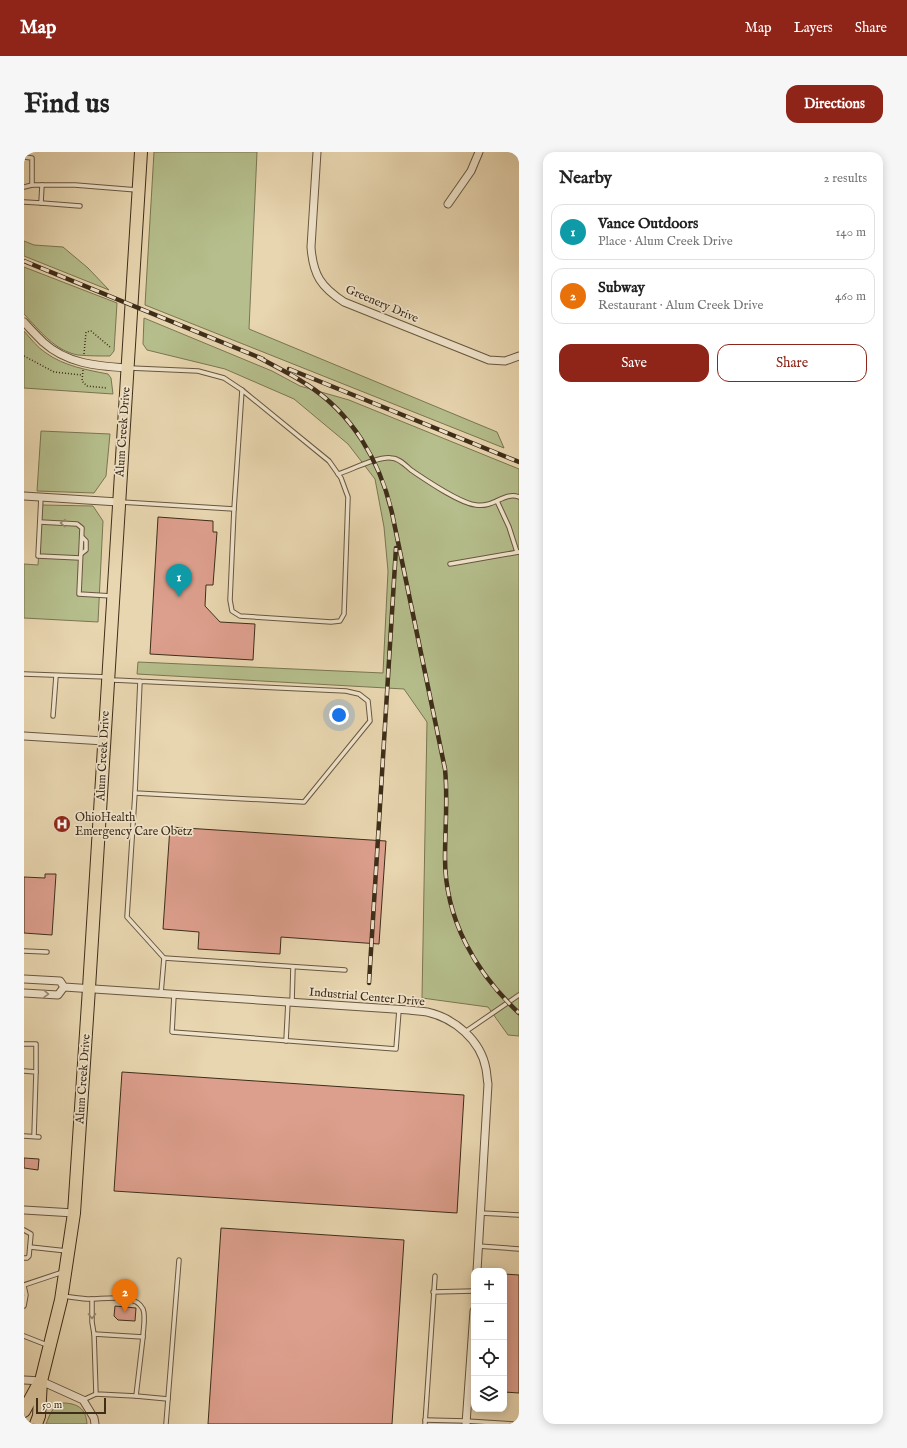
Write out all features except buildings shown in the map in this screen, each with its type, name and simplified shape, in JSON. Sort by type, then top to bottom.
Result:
[{"type":"main road","name":"Alum Creek Drive","points":[[36,1424],[39,1416],[41,1380],[62,1296],[74,1213],[141,152]]},
{"type":"main road","name":"Alum Creek Drive","points":[[24,1411],[41,1380]]},
{"type":"street","name":"Greenery Drive","points":[[317,152],[312,258],[314,269],[326,288],[344,302],[489,360],[505,361],[519,356]]},
{"type":"street","points":[[448,204],[471,171],[479,152]]},
{"type":"street","points":[[24,322],[44,343],[52,349],[77,362],[98,366],[127,368]]},
{"type":"street","points":[[24,496],[118,502]]},
{"type":"street","points":[[24,736],[104,741]]},
{"type":"street","points":[[24,979],[60,981],[64,987],[58,995],[24,993]]},
{"type":"street","name":"Industrial Center Drive","points":[[64,987],[427,1012],[458,1026],[465,1032],[480,1052],[486,1068],[487,1079],[477,1268]]},
{"type":"street","points":[[24,1210],[74,1213]]},
{"type":"street","points":[[466,1422],[472,1340]]},
{"type":"street","points":[[24,1380],[41,1380],[83,1400],[94,1418],[95,1424]]},
{"type":"lane","points":[[24,158],[32,158],[32,185]]},
{"type":"lane","points":[[24,187],[32,185],[75,185],[138,190]]},
{"type":"lane","points":[[41,203],[42,185]]},
{"type":"lane","points":[[24,202],[80,206]]},
{"type":"lane","points":[[127,368],[198,371],[224,378],[242,390],[329,461],[338,474],[348,497],[344,614],[340,621],[331,622],[240,616],[232,611],[230,600],[234,509],[242,390]]},
{"type":"lane","points":[[338,474],[382,458],[392,458],[401,461],[411,470],[462,502],[477,505],[490,505],[507,495],[519,497]]},
{"type":"lane","points":[[41,497],[38,556],[80,556]]},
{"type":"lane","points":[[450,564],[518,552],[497,501]]},
{"type":"lane","points":[[118,502],[234,509]]},
{"type":"lane","points":[[40,522],[78,524],[82,528],[79,594],[113,596]]},
{"type":"lane","points":[[24,674],[346,691],[359,694],[368,702],[370,720],[304,802],[135,793]]},
{"type":"lane","points":[[53,716],[56,676]]},
{"type":"lane","points":[[140,681],[127,917],[164,958],[345,970]]},
{"type":"lane","points":[[24,951],[47,952]]},
{"type":"lane","points":[[161,993],[164,958]]},
{"type":"lane","points":[[286,1041],[294,967]]},
{"type":"lane","points":[[174,994],[172,1032],[286,1041],[396,1048],[399,1010]]},
{"type":"lane","points":[[465,1032],[519,994]]},
{"type":"lane","points":[[24,1044],[36,1044],[34,1136]]},
{"type":"lane","points":[[24,1071],[36,1072]]},
{"type":"lane","points":[[24,1136],[39,1137]]},
{"type":"lane","points":[[480,1213],[519,1215]]},
{"type":"lane","points":[[24,1230],[31,1234],[29,1256],[24,1258]]},
{"type":"lane","points":[[478,1246],[519,1249]]},
{"type":"lane","points":[[30,1247],[68,1251]]},
{"type":"lane","points":[[166,1424],[179,1260]]},
{"type":"lane","points":[[24,1306],[26,1295],[24,1286],[66,1271]]},
{"type":"lane","points":[[435,1276],[425,1422],[513,1424]]},
{"type":"lane","points":[[434,1292],[471,1291]]},
{"type":"lane","points":[[62,1296],[92,1299],[111,1298],[136,1301],[142,1308],[144,1313],[136,1396]]},
{"type":"lane","points":[[92,1299],[96,1394]]},
{"type":"lane","points":[[94,1334],[142,1337]]},
{"type":"lane","points":[[24,1336],[50,1346]]},
{"type":"lane","points":[[83,1400],[96,1394],[168,1399]]},
{"type":"path","points":[[24,356],[54,372],[82,375]]},
{"type":"green space","points":[[154,152],[257,152],[249,329],[497,432],[504,448],[145,305]]},
{"type":"green space","points":[[24,241],[34,245],[63,247],[88,268],[109,290],[24,256]]},
{"type":"green space","points":[[24,267],[117,303],[114,351],[110,356],[90,356],[70,353],[48,339],[42,333],[24,314]]},
{"type":"green space","points":[[144,318],[272,371],[300,386],[349,400],[519,469],[519,1036],[508,1035],[488,1007],[422,998],[427,722],[404,689],[137,674],[138,662],[383,673],[388,571],[384,527],[375,479],[348,444],[294,399],[225,369],[147,350],[143,344]]},
{"type":"green space","points":[[24,331],[34,343],[46,353],[60,361],[76,367],[108,374],[111,378],[113,394],[24,388]]},
{"type":"green space","points":[[41,431],[110,434],[106,476],[94,493],[37,491]]},
{"type":"green space","points":[[42,505],[93,506],[103,521],[98,622],[24,618],[24,564],[38,565]]},
{"type":"green space","points":[[62,1403],[76,1405],[83,1410],[87,1424],[46,1424],[50,1414]]},
{"type":"railway","points":[[24,261],[263,359]]},
{"type":"railway","points":[[258,357],[306,384],[337,409],[362,440],[380,475],[392,513],[445,769],[445,858],[446,880],[450,902],[457,923],[476,962],[503,997],[519,1013]]},
{"type":"railway","points":[[289,369],[519,462]]},
{"type":"railway","points":[[369,983],[396,548]]},
{"type":"place","name":"Vance Outdoors","points":[[179,597]]},
{"type":"place","name":"OhioHealth Emergency Care Obetz","points":[[62,824]]},
{"type":"place","name":"Subway","points":[[125,1312]]}]
